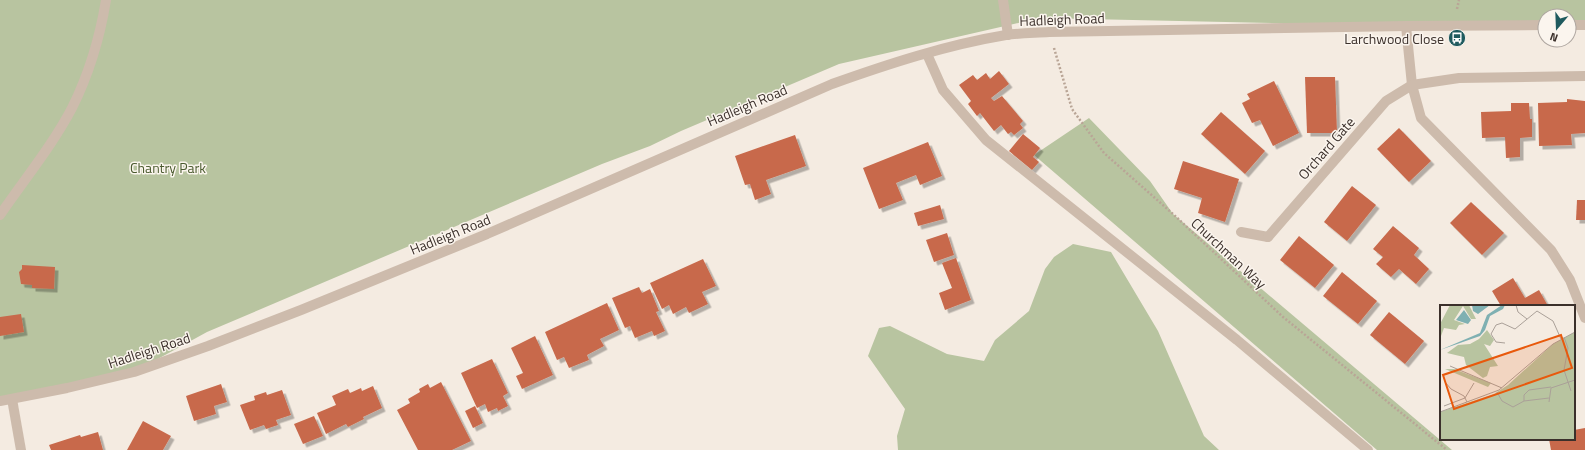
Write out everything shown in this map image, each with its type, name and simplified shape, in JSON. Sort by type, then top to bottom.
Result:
[{"type":"street","points":[[0,215],[51,143],[72,107],[91,64],[103,20],[106,0]]},
{"type":"street","points":[[1003,0],[1008,35]]},
{"type":"street","name":"Hadleigh Road","points":[[0,401],[67,388],[134,372],[208,346],[488,234],[832,84],[884,66],[967,42],[1008,35],[1049,32],[1537,25]]},
{"type":"street","points":[[1406,26],[1412,85],[1421,118],[1551,250],[1570,280],[1585,318]]},
{"type":"street","points":[[927,54],[943,90],[986,140],[1237,340],[1368,450]]},
{"type":"street","points":[[1412,85],[1459,78],[1585,76]]},
{"type":"street","name":"Orchard Gate","points":[[1241,232],[1268,237],[1386,101],[1412,85]]},
{"type":"street","points":[[12,399],[21,450]]},
{"type":"path","name":"Churchman Way","points":[[1049,32],[1072,109],[1104,153],[1173,214],[1283,317],[1446,450]]},
{"type":"green space","name":"Chantry Park","points":[[0,0],[1585,0],[1585,25],[1577,25],[1577,8],[1537,8],[1537,25],[1406,26],[1040,18],[839,64],[681,131],[650,146],[602,164],[207,332],[134,372],[0,401]]},
{"type":"green space","points":[[1089,118],[1150,181],[1173,214],[1452,450],[1377,450],[1034,155]]},
{"type":"green space","points":[[1073,244],[1111,252],[1158,331],[1204,436],[1219,450],[898,450],[897,436],[905,409],[868,356],[879,328],[890,326],[947,354],[984,361],[995,340],[1029,311],[1045,269],[1054,257]]},
{"type":"building","points":[[999,71],[1009,84],[991,98],[994,101],[1002,96],[1023,121],[1020,124],[1023,128],[1014,135],[1011,132],[1008,134],[1001,125],[994,131],[980,113],[977,116],[968,104],[971,101],[959,85],[973,75],[977,80],[986,73],[990,79]]},
{"type":"building","points":[[1305,77],[1335,77],[1337,133],[1307,133]]},
{"type":"building","points":[[1274,81],[1299,133],[1273,146],[1260,120],[1252,123],[1242,103],[1250,99],[1247,94]]},
{"type":"building","points":[[1567,99],[1585,101],[1585,133],[1571,134],[1572,145],[1539,146],[1538,103],[1567,102]]},
{"type":"building","points":[[1511,103],[1529,103],[1530,119],[1532,119],[1532,137],[1520,138],[1520,157],[1506,158],[1505,137],[1482,138],[1481,112],[1511,111]]},
{"type":"building","points":[[1221,112],[1265,151],[1245,174],[1201,134]]},
{"type":"building","points":[[1399,128],[1431,161],[1409,182],[1377,149]]},
{"type":"building","points":[[1023,134],[1040,148],[1033,157],[1039,162],[1032,170],[1009,151]]},
{"type":"building","points":[[795,135],[806,166],[766,180],[771,194],[755,200],[750,184],[745,185],[735,156]]},
{"type":"building","points":[[928,142],[942,176],[920,185],[916,175],[896,183],[903,200],[879,209],[863,168]]},
{"type":"building","points":[[1183,161],[1239,179],[1225,222],[1198,213],[1202,198],[1174,189]]},
{"type":"building","points":[[1352,186],[1376,205],[1347,241],[1324,222]]},
{"type":"building","points":[[1577,200],[1585,200],[1585,220],[1576,220]]},
{"type":"building","points":[[1471,202],[1504,233],[1482,255],[1450,223]]},
{"type":"building","points":[[940,205],[944,219],[918,226],[914,213]]},
{"type":"building","points":[[1393,226],[1419,248],[1414,255],[1429,269],[1416,284],[1399,269],[1391,277],[1376,264],[1383,257],[1373,249]]},
{"type":"building","points":[[947,233],[954,255],[934,262],[926,240]]},
{"type":"building","points":[[1299,236],[1334,265],[1315,288],[1280,260]]},
{"type":"building","points":[[956,258],[971,300],[945,310],[939,293],[952,288],[942,263]]},
{"type":"building","points":[[703,259],[716,286],[702,292],[708,304],[689,313],[686,307],[673,314],[669,305],[662,309],[650,283]]},
{"type":"building","points":[[22,265],[55,267],[54,289],[32,288],[32,285],[21,284],[19,272],[22,269]]},
{"type":"building","points":[[1342,272],[1377,301],[1358,324],[1323,296]]},
{"type":"building","points":[[1513,278],[1525,298],[1539,290],[1547,305],[1500,305],[1492,291]]},
{"type":"building","points":[[639,287],[642,293],[650,289],[659,311],[656,312],[665,331],[654,336],[652,331],[635,338],[630,326],[625,328],[612,298]]},
{"type":"building","points":[[607,303],[619,330],[600,339],[604,346],[587,355],[589,360],[569,368],[564,357],[557,360],[545,332]]},
{"type":"building","points":[[1389,312],[1424,341],[1405,364],[1370,335]]},
{"type":"building","points":[[21,314],[24,332],[0,336],[0,317]]},
{"type":"building","points":[[535,336],[553,375],[522,389],[516,376],[523,373],[511,348]]},
{"type":"building","points":[[492,359],[508,393],[503,396],[508,406],[498,411],[497,408],[488,412],[485,404],[477,408],[461,373]]},
{"type":"building","points":[[441,382],[471,441],[452,450],[418,450],[397,410],[410,403],[408,399],[420,392],[419,389],[428,384],[430,388]]},
{"type":"building","points":[[221,384],[227,402],[214,406],[216,414],[194,421],[186,396]]},
{"type":"building","points":[[373,386],[382,408],[363,417],[364,419],[348,427],[346,424],[326,434],[317,413],[336,405],[332,396],[348,389],[350,393],[361,388],[362,391]]},
{"type":"building","points":[[282,390],[291,415],[276,420],[278,425],[266,429],[264,425],[250,430],[240,405],[255,400],[254,396],[266,392],[267,395]]},
{"type":"building","points":[[475,406],[483,423],[473,428],[465,411]]},
{"type":"building","points":[[314,416],[323,436],[303,444],[294,424]]},
{"type":"building","points":[[143,421],[171,436],[163,450],[127,450]]},
{"type":"building","points":[[1585,428],[1585,450],[1551,450],[1549,440],[1575,440],[1575,430]]},
{"type":"building","points":[[98,432],[103,450],[51,450],[49,445],[80,435],[81,437]]},
{"type":"place","name":"Larchwood Close","points":[[1457,38]]}]
